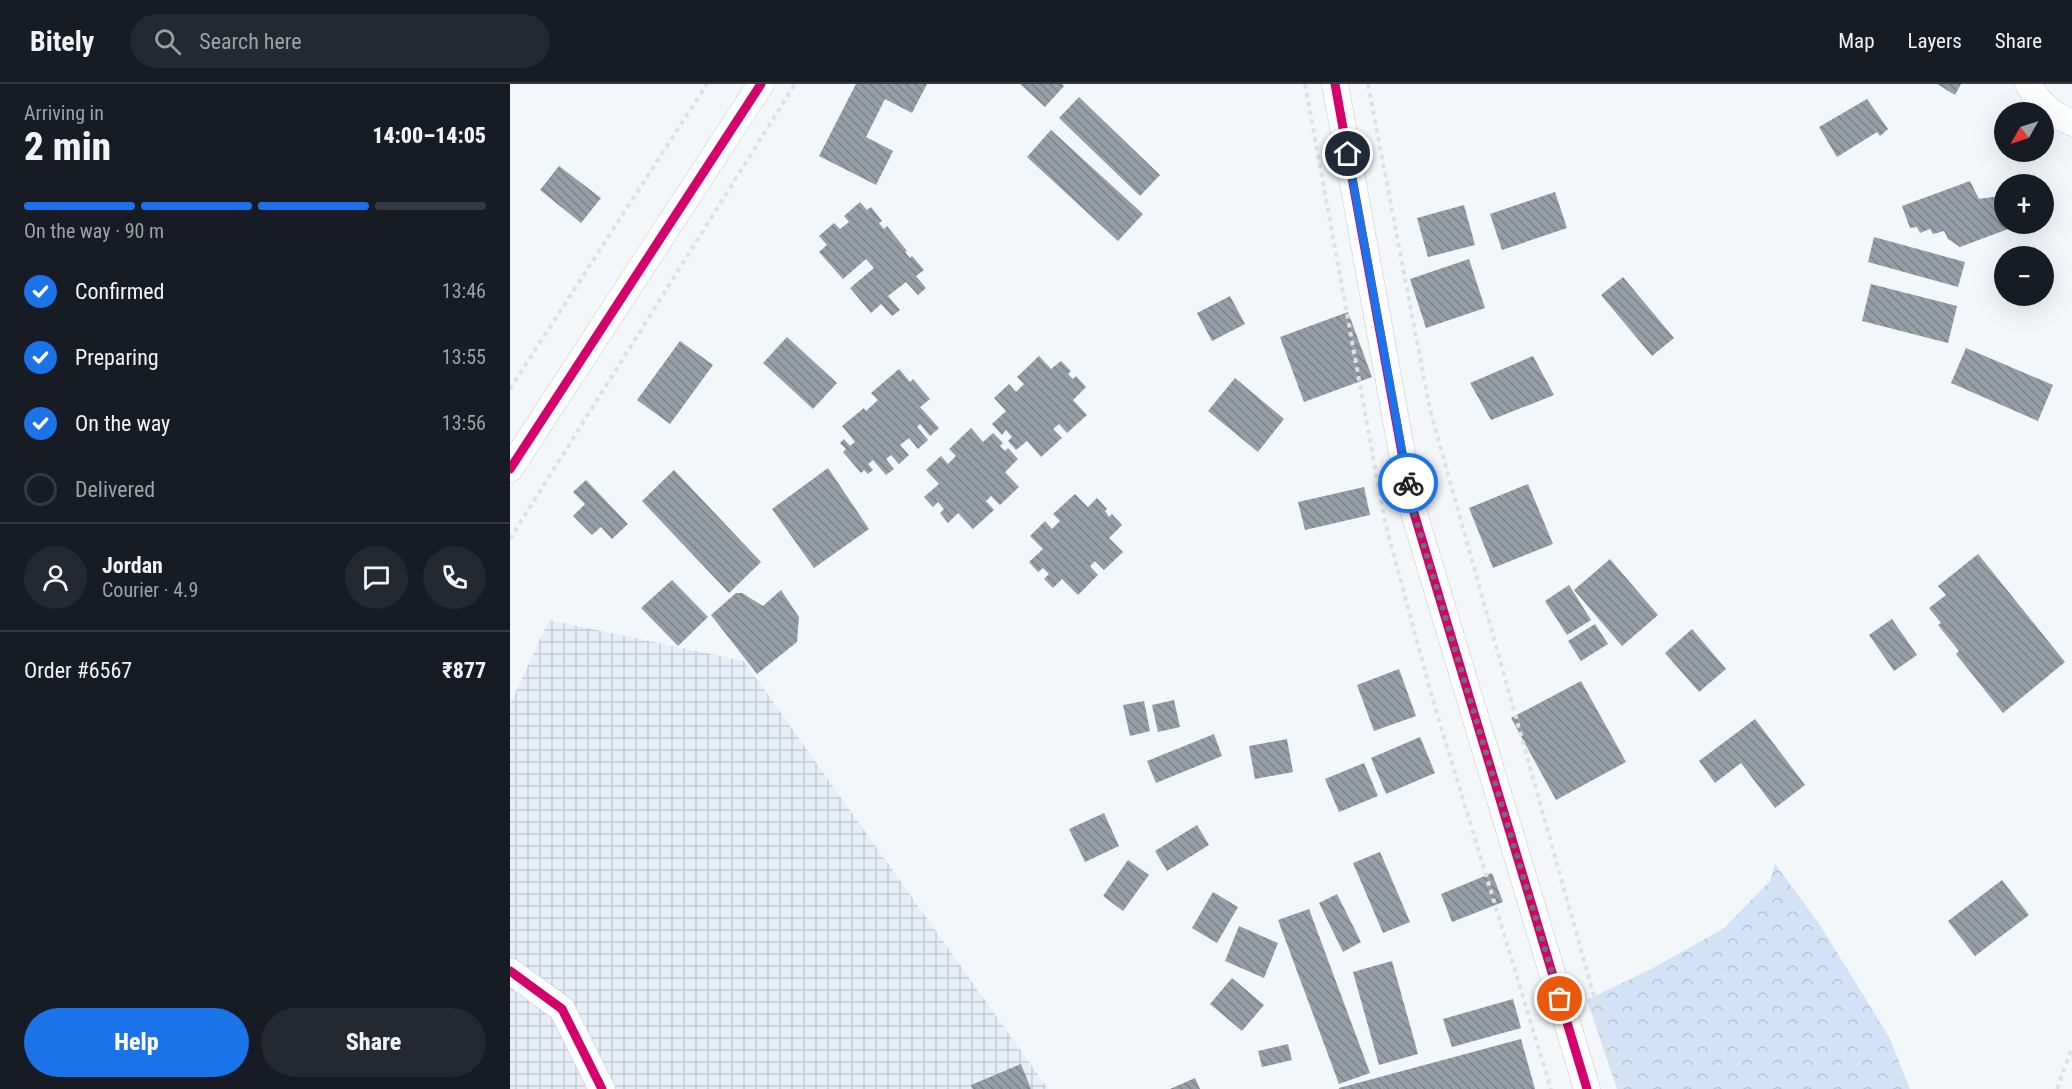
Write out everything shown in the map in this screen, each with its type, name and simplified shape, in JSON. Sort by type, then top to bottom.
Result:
[{"type":"street","points":[[510,469],[762,84]]},
{"type":"street","points":[[1335,84],[1411,503],[1587,1089]]},
{"type":"street","points":[[2028,84],[2032,92],[2052,114],[2072,123]]},
{"type":"street","points":[[510,971],[562,1009],[602,1089]]},
{"type":"path","points":[[510,389],[707,84]]},
{"type":"path","points":[[510,539],[795,84]]},
{"type":"path","points":[[1368,84],[1430,410],[1620,1089]]},
{"type":"path","points":[[2057,1089],[2072,1047]]},
{"type":"shaded area","points":[[549,620],[744,661],[1048,1089],[510,1089],[510,704]]},
{"type":"green space","points":[[1775,864],[1820,925],[1889,1037],[1910,1089],[1617,1089],[1587,1000],[1653,968],[1723,929],[1770,881]]},
{"type":"building","points":[[856,84],[927,84],[912,113],[885,99],[866,137],[893,151],[876,185],[819,156]]},
{"type":"building","points":[[1020,84],[1062,84],[1064,86],[1045,107]]},
{"type":"building","points":[[1937,84],[1961,84],[1955,95]]},
{"type":"building","points":[[1079,97],[1160,175],[1140,196],[1059,118]]},
{"type":"building","points":[[1867,99],[1888,129],[1880,136],[1877,132],[1837,157],[1819,127]]},
{"type":"building","points":[[1051,130],[1143,214],[1118,241],[1027,157]]},
{"type":"building","points":[[559,166],[601,198],[581,223],[540,190]]},
{"type":"building","points":[[1970,181],[1979,199],[1994,197],[1995,234],[1960,247],[1948,239],[1944,231],[1933,234],[1930,229],[1920,233],[1917,227],[1910,228],[1902,206]]},
{"type":"building","points":[[1555,192],[1567,228],[1502,250],[1490,214]]},
{"type":"building","points":[[860,202],[867,210],[871,207],[882,221],[879,223],[884,229],[887,226],[910,258],[912,256],[924,270],[916,276],[926,288],[918,295],[906,282],[888,296],[900,310],[892,316],[881,304],[871,313],[850,288],[874,268],[866,259],[843,279],[819,252],[827,245],[819,236],[834,223],[840,229],[849,222],[844,216]]},
{"type":"building","points":[[1464,205],[1475,245],[1428,257],[1417,218]]},
{"type":"building","points":[[1874,237],[1965,262],[1958,287],[1868,262]]},
{"type":"building","points":[[1469,259],[1485,308],[1426,328],[1410,279]]},
{"type":"building","points":[[1623,277],[1674,338],[1652,356],[1601,295]]},
{"type":"building","points":[[1871,284],[1957,306],[1948,343],[1862,321]]},
{"type":"building","points":[[1230,296],[1245,324],[1212,341],[1197,313]]},
{"type":"building","points":[[1348,312],[1372,377],[1304,402],[1280,337]]},
{"type":"building","points":[[787,337],[837,383],[813,409],[763,363]]},
{"type":"building","points":[[680,341],[713,365],[670,424],[637,400]]},
{"type":"building","points":[[1966,348],[2053,385],[2038,421],[1951,383]]},
{"type":"building","points":[[1039,356],[1051,369],[1061,361],[1071,371],[1068,374],[1073,379],[1076,376],[1086,387],[1073,400],[1087,415],[1067,433],[1059,424],[1053,429],[1062,438],[1041,457],[1027,441],[1016,450],[1008,441],[1012,437],[1006,430],[1002,435],[992,424],[1006,411],[994,398],[1009,384],[1016,392],[1024,384],[1017,377]]},
{"type":"building","points":[[1533,356],[1554,395],[1491,420],[1470,383]]},
{"type":"building","points":[[899,369],[910,382],[913,379],[930,399],[920,407],[939,428],[930,436],[920,424],[917,427],[928,440],[918,449],[909,438],[900,445],[909,455],[899,464],[891,455],[886,459],[894,469],[886,475],[873,460],[868,464],[873,470],[868,474],[864,470],[861,473],[843,452],[846,449],[840,443],[844,439],[850,446],[855,442],[842,426],[864,408],[866,411],[878,400],[871,393]]},
{"type":"building","points":[[1235,378],[1284,419],[1258,452],[1208,411]]},
{"type":"building","points":[[971,428],[983,442],[993,433],[1003,443],[1000,446],[1005,451],[1008,448],[1018,459],[1005,472],[1019,487],[1000,505],[991,496],[986,501],[994,510],[973,529],[958,513],[948,523],[940,513],[944,509],[938,502],[933,507],[924,497],[939,484],[926,470],[941,456],[948,464],[956,456],[949,449]]},
{"type":"building","points":[[828,468],[869,529],[814,568],[772,509]]},
{"type":"building","points":[[674,470],[761,562],[729,593],[642,501]]},
{"type":"building","points":[[586,480],[628,524],[612,539],[601,527],[592,535],[573,516],[585,504],[573,492]]},
{"type":"building","points":[[1528,484],[1553,544],[1493,568],[1469,508]]},
{"type":"building","points":[[1364,487],[1370,515],[1305,530],[1298,502]]},
{"type":"building","points":[[1075,494],[1088,507],[1097,498],[1107,509],[1105,511],[1109,517],[1112,514],[1122,525],[1109,538],[1123,552],[1104,570],[1095,561],[1090,566],[1098,575],[1078,595],[1062,579],[1053,588],[1044,579],[1049,574],[1043,568],[1038,572],[1029,562],[1043,549],[1030,536],[1045,521],[1052,529],[1060,521],[1053,514]]},
{"type":"building","points":[[1978,554],[2065,662],[2003,713],[1956,654],[1959,651],[1938,625],[1941,623],[1929,608],[1946,595],[1938,586]]},
{"type":"building","points":[[1610,559],[1658,615],[1622,646],[1574,590]]},
{"type":"building","points":[[672,580],[708,617],[678,646],[641,608]]},
{"type":"building","points":[[1569,585],[1591,620],[1567,635],[1545,601]]},
{"type":"building","points":[[781,590],[799,617],[797,642],[757,674],[711,615],[736,593],[742,593],[763,606]]},
{"type":"building","points":[[1892,619],[1917,655],[1894,671],[1869,635]]},
{"type":"building","points":[[1595,624],[1608,644],[1581,661],[1568,641]]},
{"type":"building","points":[[1692,629],[1726,669],[1699,692],[1665,653]]},
{"type":"building","points":[[1399,669],[1416,716],[1374,731],[1357,685]]},
{"type":"building","points":[[1581,681],[1626,762],[1556,800],[1511,718]]},
{"type":"building","points":[[1174,700],[1180,727],[1158,732],[1152,705]]},
{"type":"building","points":[[1144,701],[1150,731],[1130,736],[1123,705]]},
{"type":"building","points":[[1755,719],[1805,785],[1775,808],[1741,763],[1715,783],[1699,761]]},
{"type":"building","points":[[1214,734],[1222,756],[1156,783],[1147,761]]},
{"type":"building","points":[[1420,737],[1435,773],[1386,794],[1371,758]]},
{"type":"building","points":[[1287,739],[1293,772],[1255,779],[1249,746]]},
{"type":"building","points":[[1364,763],[1378,796],[1339,812],[1325,779]]},
{"type":"building","points":[[1104,813],[1119,846],[1085,862],[1069,829]]},
{"type":"building","points":[[1197,825],[1209,845],[1167,871],[1155,851]]},
{"type":"building","points":[[1380,852],[1410,922],[1383,933],[1353,863]]},
{"type":"building","points":[[1128,860],[1149,875],[1123,911],[1103,896]]},
{"type":"building","points":[[1492,873],[1503,902],[1452,922],[1441,894]]},
{"type":"building","points":[[2002,880],[2029,915],[1975,956],[1948,921]]},
{"type":"building","points":[[1213,892],[1238,907],[1217,943],[1192,928]]},
{"type":"building","points":[[1337,894],[1361,942],[1343,952],[1319,903]]},
{"type":"building","points":[[1309,909],[1370,1073],[1339,1084],[1278,920]]},
{"type":"building","points":[[1239,926],[1278,943],[1264,978],[1225,961]]},
{"type":"building","points":[[1392,961],[1418,1054],[1379,1065],[1353,972]]},
{"type":"building","points":[[1232,978],[1264,1005],[1242,1031],[1210,1004]]},
{"type":"building","points":[[1513,999],[1521,1028],[1452,1047],[1443,1019]]},
{"type":"building","points":[[1521,1039],[1535,1089],[1339,1089],[1339,1088]]},
{"type":"building","points":[[1288,1044],[1292,1060],[1262,1067],[1258,1051]]},
{"type":"building","points":[[1021,1064],[1031,1089],[973,1089],[971,1085]]},
{"type":"building","points":[[1195,1078],[1200,1089],[1170,1089]]},
{"type":"cycle path","points":[[510,469],[761,84]]},
{"type":"cycle path","points":[[1335,84],[1411,503],[1587,1089]]},
{"type":"cycle path","points":[[510,971],[562,1009],[602,1089]]},
{"type":"way so far","points":[[1408,483],[1411,503],[1560,999]]},
{"type":"route","points":[[1348,154],[1408,483]]}]
